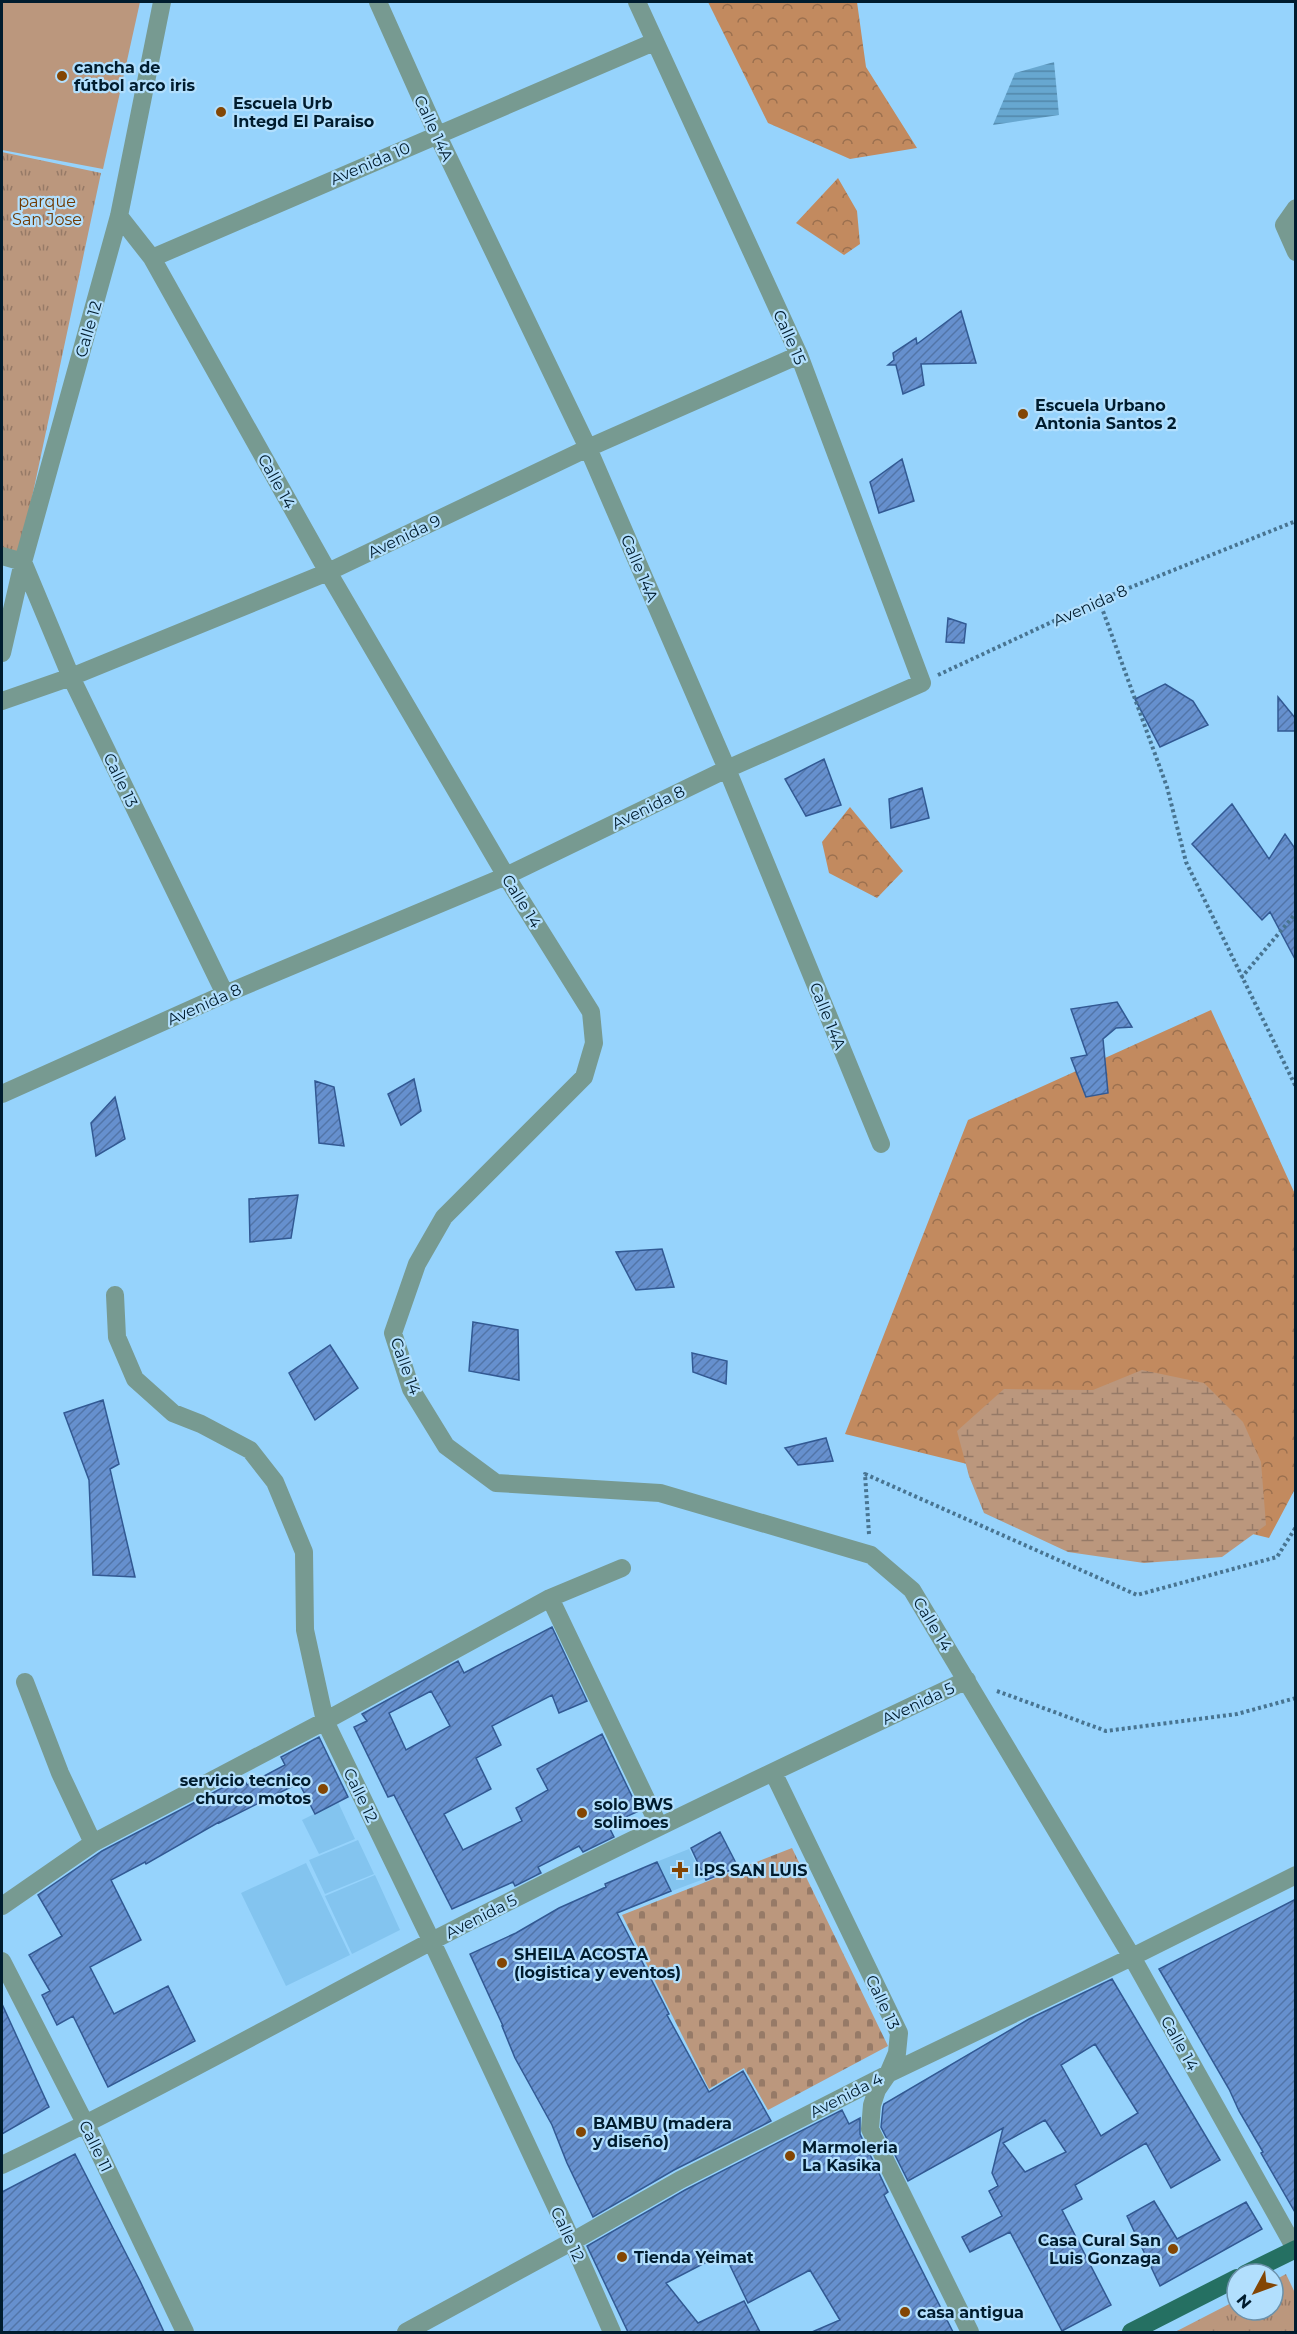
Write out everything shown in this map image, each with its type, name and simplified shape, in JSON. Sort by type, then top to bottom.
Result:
[{"type":"main road","points":[[1269,2262],[1295,2249]]},
{"type":"main road","points":[[1131,2332],[1225,2284]]},
{"type":"street","name":"Calle 12","points":[[2,653],[23,562],[119,216],[162,2]]},
{"type":"street","name":"Calle 14A","points":[[378,2],[437,134],[588,447],[726,769],[880,1144]]},
{"type":"street","name":"Calle 15","points":[[637,2],[799,355],[922,683]]},
{"type":"street","name":"Avenida 10","points":[[152,258],[654,42]]},
{"type":"street","points":[[1296,208],[1284,225],[1296,252]]},
{"type":"street","name":"Calle 14","points":[[119,216],[152,258],[328,572],[506,876],[591,1012],[594,1043],[584,1077],[444,1217],[417,1264],[393,1333],[411,1389],[446,1446],[496,1483],[660,1494],[871,1555],[912,1590],[1132,1957],[1295,2249]]},
{"type":"street","name":"Avenida 9","points":[[2,701],[71,677],[328,572],[588,447],[799,355]]},
{"type":"street","points":[[2,556],[23,562]]},
{"type":"street","name":"Calle 13","points":[[23,562],[71,677],[225,994]]},
{"type":"street","name":"Avenida 8","points":[[2,1094],[225,994],[506,876],[726,769],[922,683]]},
{"type":"street","name":"Calle 12","points":[[115,1295],[117,1337],[135,1379],[173,1413],[201,1424],[250,1450],[275,1482],[304,1552],[305,1630],[325,1721],[432,1942],[572,2241],[612,2332]]},
{"type":"street","points":[[2,1906],[93,1843],[325,1721],[550,1598],[622,1568]]},
{"type":"street","points":[[550,1598],[659,1826]]},
{"type":"street","name":"Avenida 5","points":[[2,2165],[86,2124],[432,1942],[659,1826],[967,1680]]},
{"type":"street","points":[[25,1682],[60,1773],[93,1843]]},
{"type":"street","name":"Calle 13","points":[[773,1772],[899,2033],[897,2053],[888,2074],[877,2090],[872,2105],[870,2129],[970,2332]]},
{"type":"street","name":"Avenida 4","points":[[406,2332],[680,2180],[888,2074],[1132,1957],[1296,1875]]},
{"type":"street","name":"Calle 11","points":[[2,1961],[86,2124],[185,2332]]},
{"type":"path","name":"Avenida 8","points":[[922,683],[1099,600],[1296,521]]},
{"type":"path","points":[[1099,600],[1167,787],[1186,862],[1296,1087]]},
{"type":"path","points":[[1241,978],[1296,913]]},
{"type":"path","points":[[871,1555],[865,1474],[1137,1595],[1277,1557],[1296,1527]]},
{"type":"path","points":[[967,1680],[1106,1731],[1236,1714],[1296,1698]]},
{"type":"shaded area","points":[[1054,62],[1059,115],[993,125],[1015,73]]},
{"type":"shaded area","points":[[338,1802],[355,1839],[319,1854],[302,1820]]},
{"type":"shaded area","points":[[358,1840],[374,1874],[325,1894],[309,1860]]},
{"type":"shaded area","name":"I.PS SAN LUIS","points":[[689,1849],[704,1879],[672,1891],[656,1862]]},
{"type":"shaded area","points":[[306,1863],[350,1955],[286,1986],[241,1893]]},
{"type":"shaded area","points":[[375,1875],[400,1930],[352,1954],[325,1896]]},
{"type":"green space","name":"cancha de fútbol arco iris","points":[[2,2],[140,2],[103,169],[2,150]]},
{"type":"green space","points":[[708,2],[857,2],[866,67],[917,148],[850,159],[768,123]]},
{"type":"green space","name":"parque San Jose","points":[[2,152],[101,173],[20,554],[2,549]]},
{"type":"green space","points":[[838,178],[857,211],[860,244],[844,255],[796,223]]},
{"type":"green space","points":[[850,807],[903,871],[877,898],[829,873],[822,842]]},
{"type":"green space","points":[[1211,1010],[1295,1194],[1295,1489],[1269,1538],[845,1434],[968,1120]]},
{"type":"green space","points":[[1142,1370],[1204,1383],[1243,1422],[1261,1462],[1266,1525],[1222,1557],[1144,1563],[1068,1552],[984,1513],[969,1476],[957,1431],[1004,1389],[1093,1390]]},
{"type":"green space","points":[[792,1848],[888,2046],[768,2110],[744,2068],[709,2089],[622,1915]]},
{"type":"green space","points":[[1285,2275],[1295,2293],[1295,2332],[1175,2332],[1225,2306],[1225,2322],[1285,2322]]},
{"type":"building","points":[[961,311],[976,363],[921,364],[924,385],[903,394],[896,365],[888,365],[894,360],[893,353],[916,338],[917,344]]},
{"type":"building","points":[[902,459],[914,501],[879,513],[870,482]]},
{"type":"building","points":[[948,618],[966,624],[964,643],[946,642]]},
{"type":"building","points":[[1165,684],[1193,701],[1208,725],[1160,747],[1135,699]]},
{"type":"building","points":[[1278,697],[1296,719],[1296,731],[1278,731]]},
{"type":"building","points":[[824,759],[841,805],[806,816],[785,779]]},
{"type":"building","points":[[922,788],[929,818],[891,828],[889,799]]},
{"type":"building","points":[[1232,804],[1269,859],[1285,834],[1296,850],[1296,961],[1270,912],[1262,920],[1192,844]]},
{"type":"building","points":[[1117,1002],[1132,1027],[1116,1028],[1103,1039],[1108,1093],[1086,1097],[1071,1058],[1087,1055],[1071,1009]]},
{"type":"building","points":[[414,1079],[421,1111],[401,1125],[388,1094]]},
{"type":"building","points":[[315,1081],[334,1087],[344,1146],[319,1143]]},
{"type":"building","points":[[115,1097],[125,1139],[96,1156],[91,1123]]},
{"type":"building","points":[[298,1195],[291,1238],[250,1242],[249,1199]]},
{"type":"building","points":[[662,1249],[674,1287],[636,1290],[616,1252]]},
{"type":"building","points":[[473,1322],[518,1330],[519,1380],[469,1371]]},
{"type":"building","points":[[330,1345],[358,1388],[315,1420],[289,1373]]},
{"type":"building","points":[[692,1353],[727,1361],[726,1384],[693,1372]]},
{"type":"building","points":[[103,1400],[119,1464],[110,1469],[135,1577],[93,1575],[89,1480],[64,1413]]},
{"type":"building","points":[[826,1438],[833,1461],[798,1465],[785,1448]]},
{"type":"building","points":[[552,1627],[587,1701],[559,1713],[552,1695],[492,1726],[501,1745],[476,1758],[491,1789],[444,1814],[463,1850],[522,1821],[516,1808],[548,1790],[537,1769],[602,1734],[639,1811],[608,1825],[614,1837],[583,1852],[579,1846],[538,1867],[541,1873],[515,1886],[513,1882],[452,1909],[394,1795],[388,1797],[354,1727],[367,1721],[362,1714],[458,1661],[464,1673]],"holes":[[[431,1691],[450,1726],[406,1750],[389,1713]]]},
{"type":"building","points":[[319,1737],[348,1797],[315,1814],[299,1783],[219,1822],[146,1864],[145,1862],[111,1880],[141,1940],[90,1967],[114,2014],[168,1986],[195,2041],[108,2087],[73,2016],[57,2025],[42,1995],[50,1991],[29,1955],[62,1936],[38,1895],[102,1851],[243,1777],[247,1785],[285,1765],[281,1757]]},
{"type":"building","points":[[720,1832],[738,1867],[706,1880],[691,1848]]},
{"type":"building","points":[[657,1862],[671,1891],[617,1913],[669,2014],[667,2015],[709,2092],[743,2071],[771,2121],[674,2170],[593,2217],[552,2125],[515,2058],[470,1954],[516,1933],[559,1908],[606,1887],[605,1884]]},
{"type":"building","points":[[1296,1899],[1296,2214],[1261,2153],[1263,2152],[1229,2089],[1159,1969]]},
{"type":"building","points":[[1112,1979],[1220,2160],[1171,2188],[1146,2143],[1075,2185],[1082,2199],[1062,2210],[1111,2305],[1062,2331],[1010,2232],[970,2252],[962,2237],[1002,2216],[989,2191],[998,2186],[992,2173],[1003,2128],[908,2181],[881,2127],[884,2104],[1029,2019]],"holes":[[[1095,2044],[1138,2113],[1101,2136],[1061,2065]],[[1045,2120],[1066,2152],[1025,2172],[1003,2143]]]},
{"type":"building","points":[[2,2004],[49,2107],[2,2134]]},
{"type":"building","points":[[842,2110],[849,2124],[860,2118],[860,2134],[888,2192],[884,2195],[953,2332],[812,2332],[840,2320],[810,2270],[748,2303],[724,2253],[666,2283],[698,2323],[744,2301],[760,2332],[628,2332],[587,2246],[685,2190]]},
{"type":"building","points":[[75,2154],[164,2332],[2,2332],[2,2192]]},
{"type":"building","name":"Casa Cural San Luis Gonzaga","points":[[1154,2201],[1177,2239],[1246,2202],[1262,2229],[1160,2286],[1127,2216]]},
{"type":"place","name":"cancha de fútbol arco iris","points":[[62,76]]},
{"type":"place","name":"Escuela Urb Integd El Paraiso","points":[[221,112]]},
{"type":"place","name":"Escuela Urbano Antonia Santos 2","points":[[1023,414]]},
{"type":"place","name":"servicio tecnico churco motos","points":[[323,1789]]},
{"type":"place","name":"solo BWS solimoes","points":[[582,1813]]},
{"type":"place","name":"I.PS SAN LUIS","points":[[680,1870]]},
{"type":"place","name":"SHEILA ACOSTA (logistica y eventos)","points":[[502,1963]]},
{"type":"place","name":"BAMBU (madera y diseño)","points":[[581,2132]]},
{"type":"place","name":"Marmoleria La Kasika","points":[[790,2156]]},
{"type":"place","name":"Casa Cural San Luis Gonzaga","points":[[1173,2249]]},
{"type":"place","name":"Tienda Yeimat","points":[[622,2257]]},
{"type":"place","name":"casa antigua","points":[[905,2312]]}]
